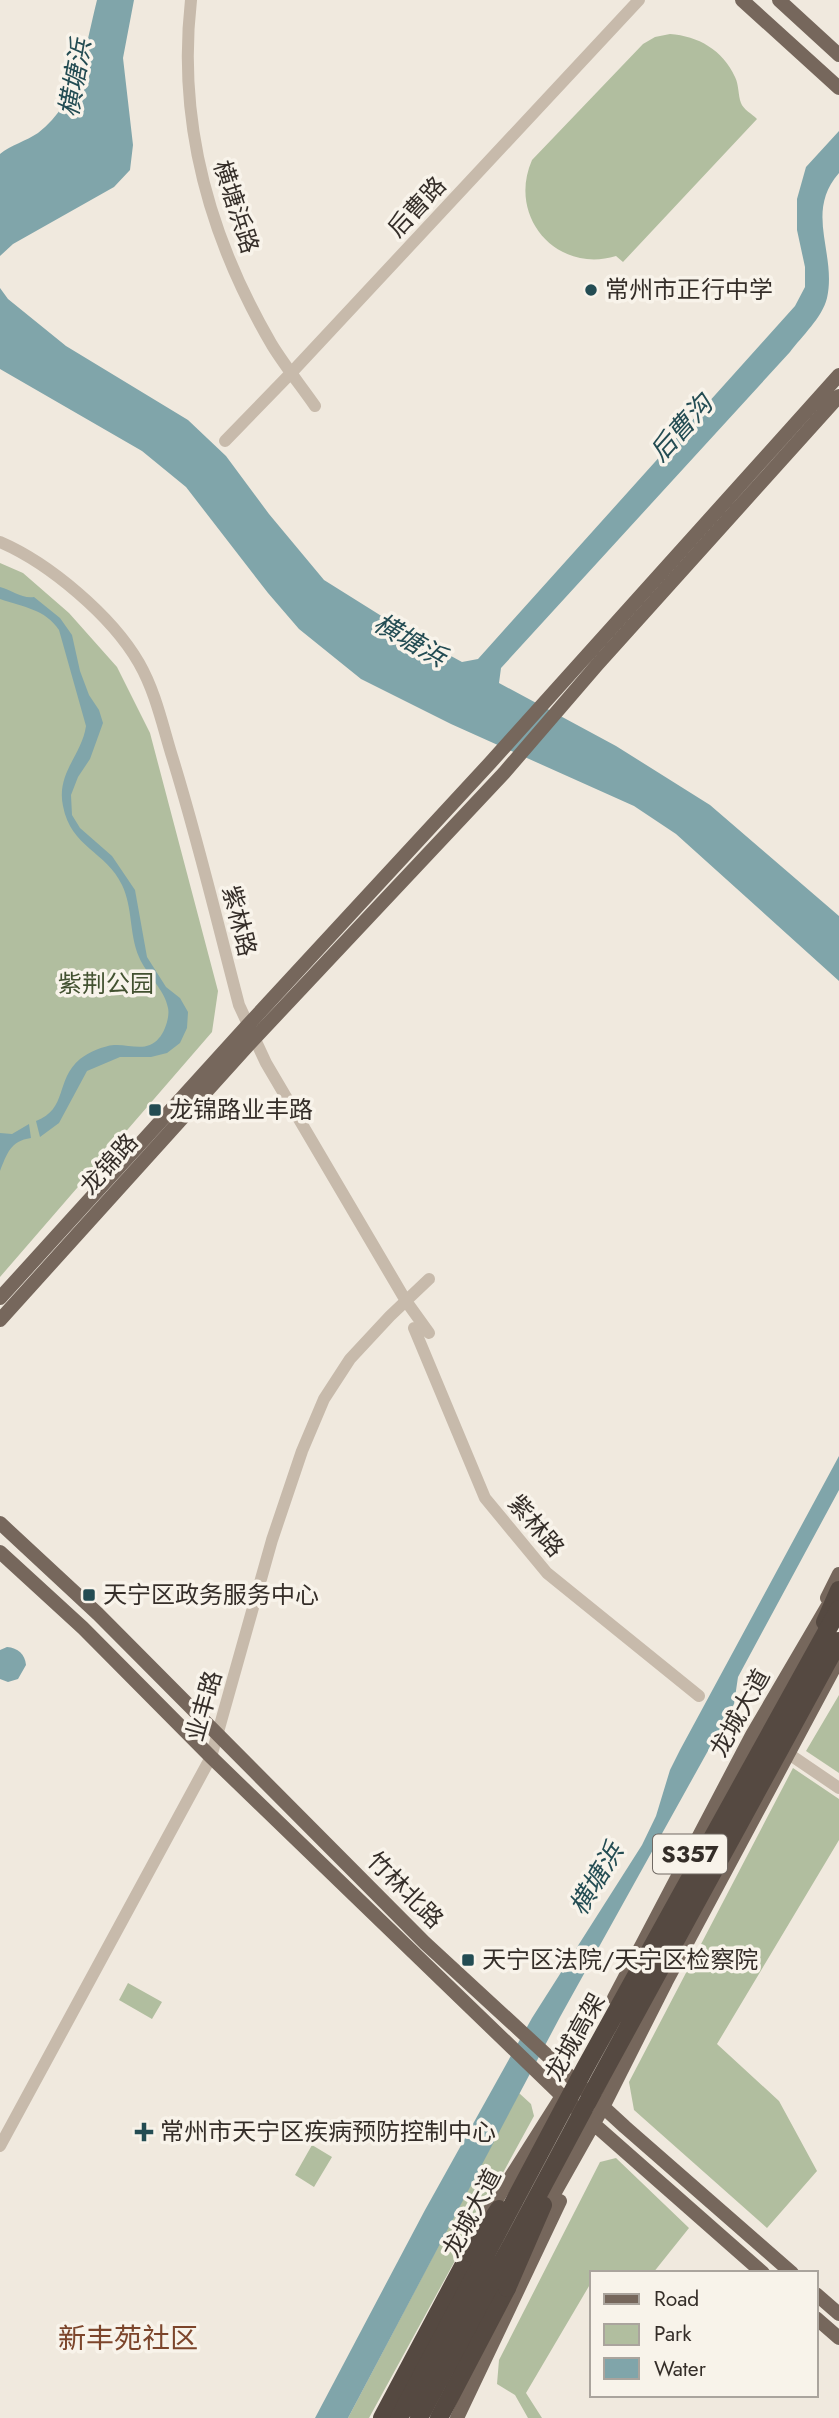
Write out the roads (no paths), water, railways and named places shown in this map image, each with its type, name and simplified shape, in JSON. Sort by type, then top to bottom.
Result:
[{"type":"highway","points":[[809,1692],[839,1589]]},
{"type":"highway","name":"龙城高架","points":[[419,2418],[809,1692],[839,1609]]},
{"type":"highway","name":"龙城高架","points":[[399,2418],[559,2119],[839,1641]]},
{"type":"highway","points":[[809,1692],[839,1647]]},
{"type":"highway","points":[[382,2418],[470,2253],[559,2119]]},
{"type":"highway","points":[[439,2418],[507,2288],[539,2216],[563,2147]]},
{"type":"main road","points":[[742,0],[839,88]]},
{"type":"main road","points":[[779,0],[839,55]]},
{"type":"main road","name":"龙锦路","points":[[0,1298],[839,375]]},
{"type":"main road","name":"龙锦路","points":[[0,1320],[253,1040],[504,774],[597,664],[839,396]]},
{"type":"main road","name":"竹林北路","points":[[0,1523],[98,1614],[425,1943],[519,2032],[790,2271]]},
{"type":"main road","name":"竹林北路","points":[[0,1552],[83,1628],[211,1757],[562,2096],[761,2271]]},
{"type":"main road","points":[[811,1631],[839,1574]]},
{"type":"main road","name":"龙城大道","points":[[389,2418],[752,1735],[811,1631],[839,1589]]},
{"type":"main road","name":"S357","points":[[428,2418],[603,2107],[666,1982],[789,1754],[809,1692],[839,1659]]},
{"type":"main road","points":[[809,1692],[839,1666]]},
{"type":"main road","points":[[374,2418],[463,2251],[562,2096]]},
{"type":"main road","points":[[457,2418],[527,2274],[594,2123]]},
{"type":"main road","points":[[818,2296],[839,2314]]},
{"type":"main road","points":[[818,2320],[839,2338]]},
{"type":"street","name":"横塘浜路","points":[[191,0],[187,29],[187,84],[202,181],[221,239],[248,302],[274,348],[315,406]]},
{"type":"street","name":"后曹路","points":[[225,441],[639,0]]},
{"type":"street","name":"紫林路","points":[[0,542],[23,552],[60,579],[104,618],[139,663],[157,705],[187,803],[239,1005],[253,1040],[406,1301],[429,1334]]},
{"type":"street","name":"业丰路","points":[[0,2146],[211,1757],[272,1540],[302,1451],[324,1399],[350,1359],[429,1279]]},
{"type":"street","name":"紫林路","points":[[414,1328],[485,1498],[547,1573],[699,1696]]},
{"type":"street","points":[[789,1754],[839,1788]]},
{"type":"water","points":[[97,0],[134,0],[123,58],[133,145],[130,170],[114,187],[13,244],[0,256],[0,154],[38,133],[63,105],[79,72]]},
{"type":"water","name":"横塘浜","points":[[839,131],[839,173],[829,188],[822,218],[829,281],[827,298],[821,313],[790,352],[501,668],[499,683],[616,746],[710,805],[839,916],[839,981],[676,834],[634,806],[451,724],[361,679],[299,629],[186,487],[142,451],[0,369],[0,288],[8,299],[66,346],[188,420],[226,456],[269,514],[324,580],[407,632],[462,662],[478,659],[795,306],[805,287],[805,267],[797,230],[797,199],[806,167]]},
{"type":"water","points":[[0,587],[21,596],[34,597],[60,618],[72,635],[80,671],[103,723],[90,759],[78,777],[71,795],[72,815],[80,828],[112,856],[135,890],[147,957],[166,987],[180,998],[188,1012],[187,1028],[180,1043],[167,1053],[151,1057],[120,1057],[87,1071],[59,1123],[40,1137],[36,1121],[53,1109],[67,1076],[80,1059],[110,1046],[144,1047],[154,1043],[165,1028],[168,1011],[163,995],[139,957],[122,885],[107,864],[73,831],[67,820],[63,806],[63,784],[86,726],[59,630],[40,613],[0,599]]},
{"type":"water","points":[[29,1124],[31,1138],[14,1145],[0,1171],[0,1133],[12,1134]]},
{"type":"water","points":[[839,1456],[839,1490],[738,1677],[734,1704],[560,2017],[348,2418],[315,2418],[425,2210],[532,2018],[642,1845],[656,1816],[670,1770],[680,1750]]},
{"type":"water","points":[[7,1647],[20,1652],[26,1665],[18,1679],[8,1682],[0,1679],[0,1650]]},
{"type":"place","name":"常州市正行中学","points":[[591,290]]},
{"type":"place","name":"龙锦路业丰路","points":[[155,1110]]},
{"type":"place","name":"天宁区政务服务中心","points":[[89,1595]]},
{"type":"place","name":"天宁区法院/天宁区检察院","points":[[468,1960]]},
{"type":"place","name":"常州市天宁区疾病预防控制中心","points":[[144,2132]]},
{"type":"district","name":"新丰苑社区","points":[[128,2338]]},
{"type":"water label","name":"后曹沟","points":[[681,428]]},
{"type":"park label","name":"紫荆公园","points":[[106,984]]}]
